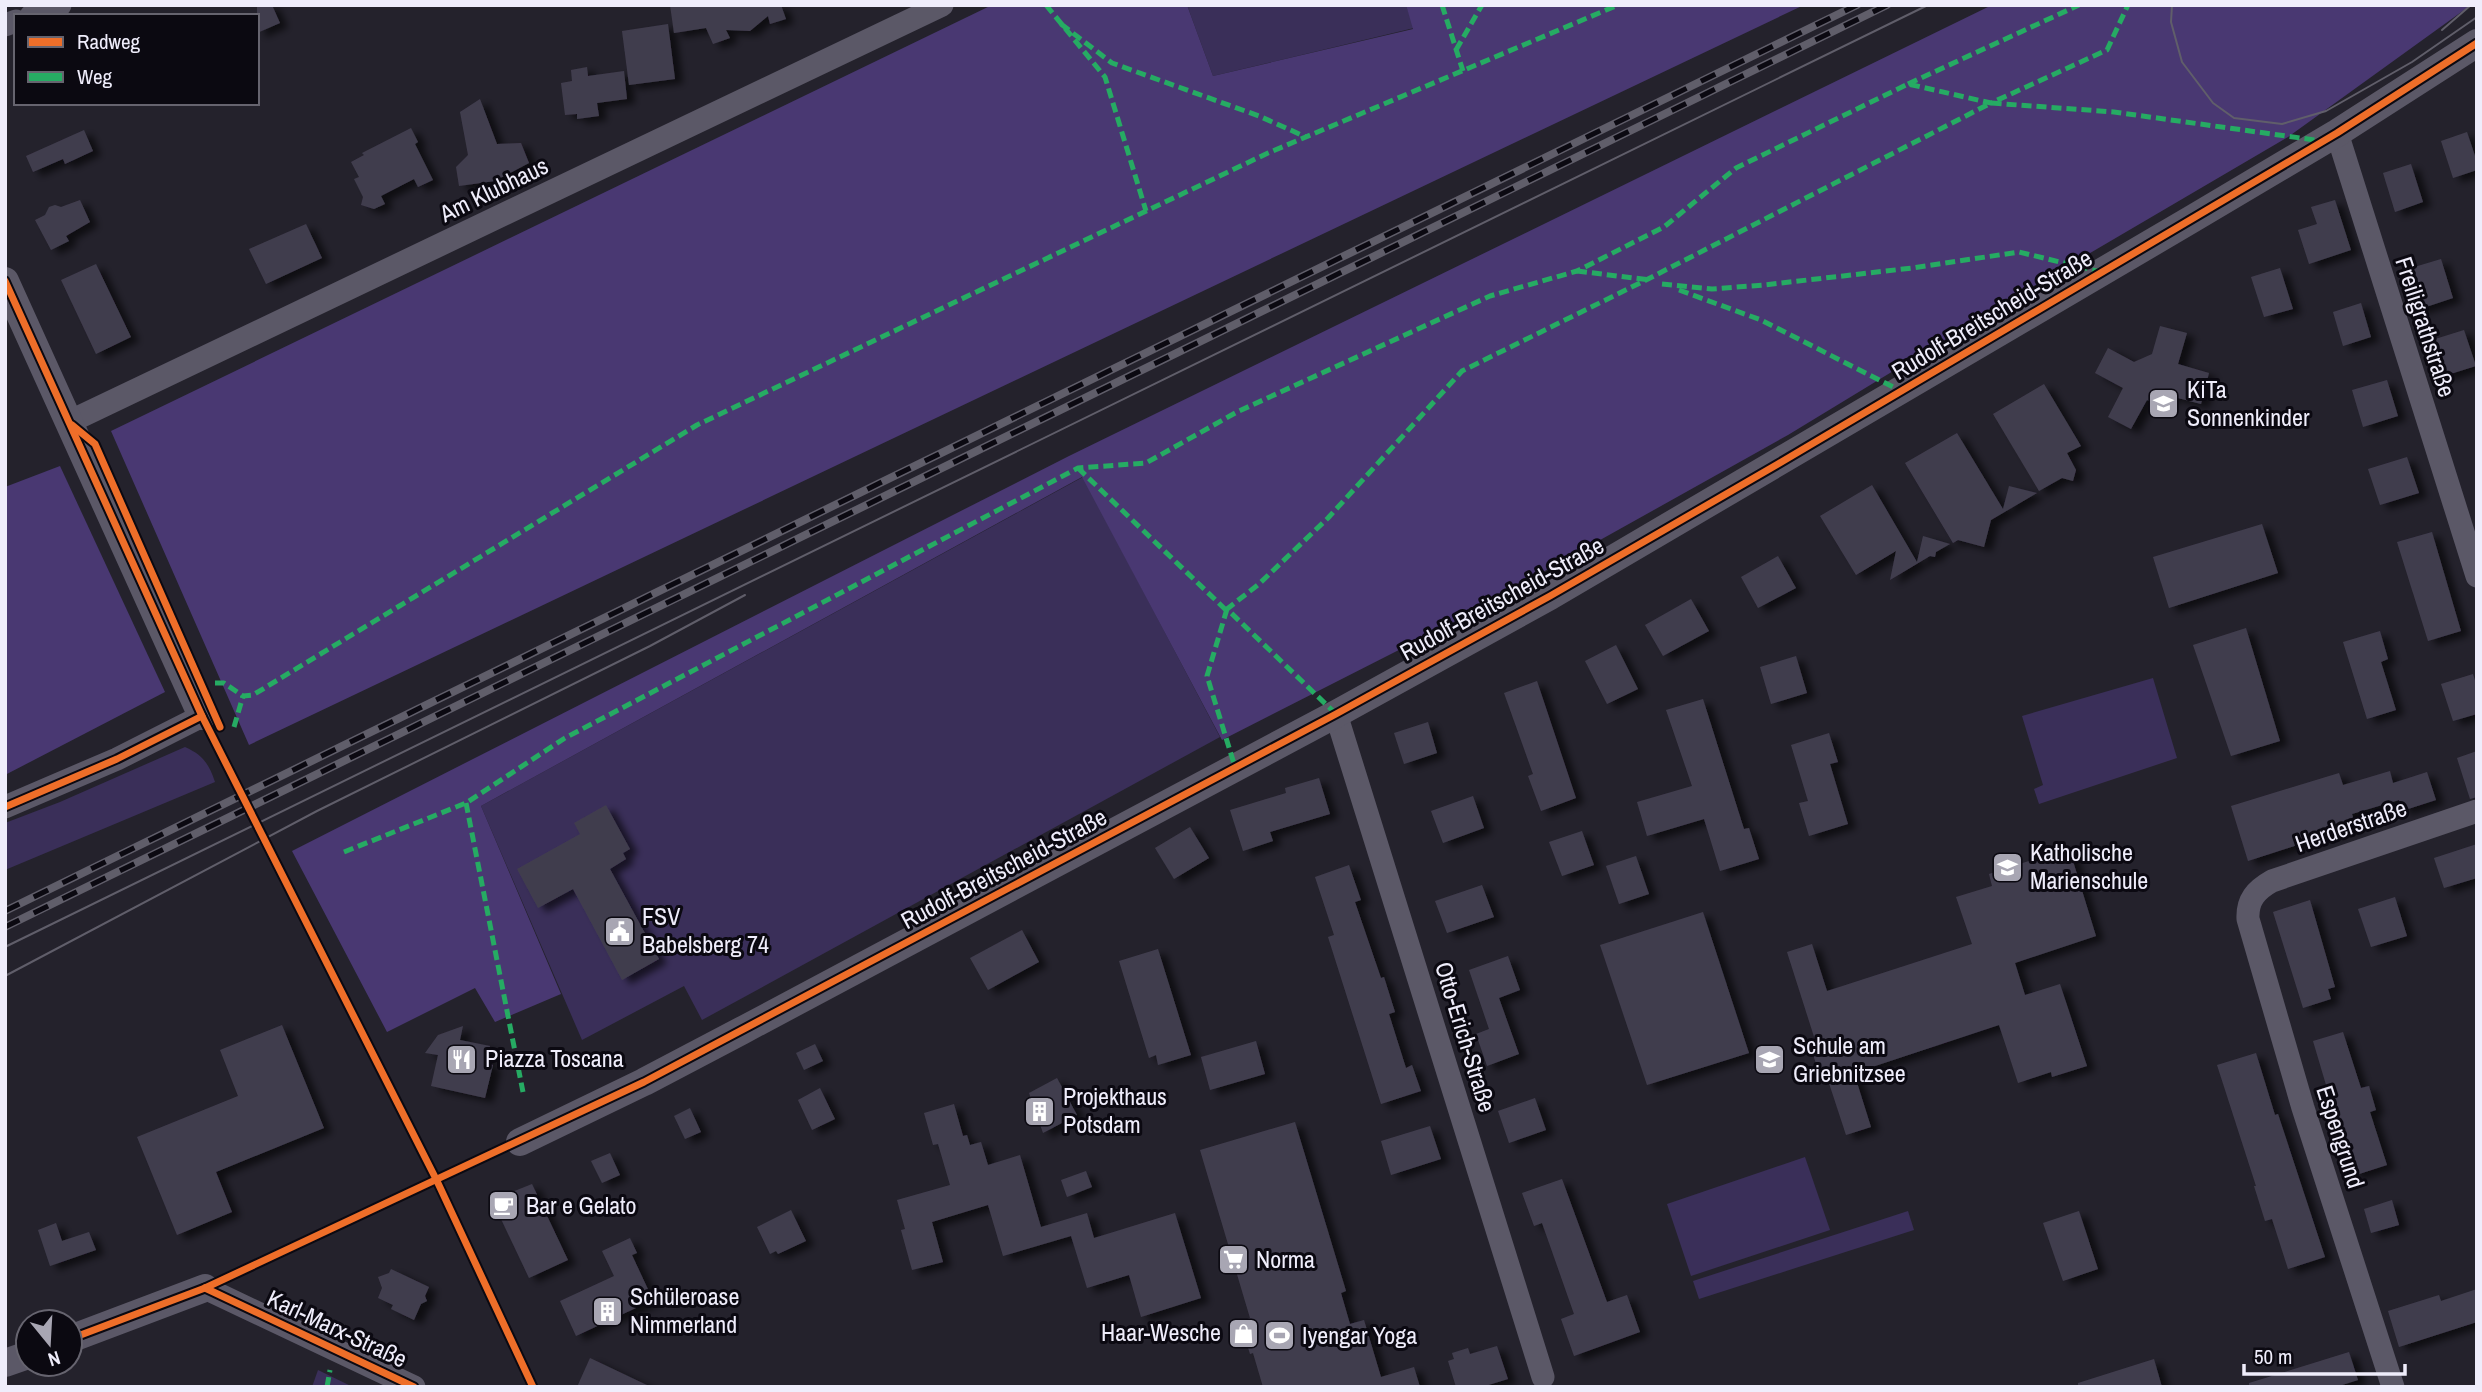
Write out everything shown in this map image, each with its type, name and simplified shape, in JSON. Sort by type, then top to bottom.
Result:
[{"type":"street","points":[[36,14],[60,5]]},
{"type":"street","name":"Am Klubhaus","points":[[69,422],[942,5]]},
{"type":"street","name":"Rudolf-Breitscheid-Straße","points":[[520,1142],[665,1071],[1336,714],[1550,596],[2337,133],[2477,43]]},
{"type":"street","name":"Freiligrathstraße","points":[[2337,133],[2477,576]]},
{"type":"street","points":[[5,281],[202,716],[117,759],[5,807]]},
{"type":"street","name":"Otto-Erich-Straße","points":[[1336,714],[1543,1377]]},
{"type":"street","name":"Herderstraße","points":[[2250,901],[2259,888],[2273,881],[2477,811]]},
{"type":"street","name":"Espengrund","points":[[2250,901],[2248,919],[2303,1108],[2393,1387]]},
{"type":"street","points":[[84,1334],[205,1288]]},
{"type":"street","name":"Karl-Marx-Straße","points":[[205,1288],[414,1387]]},
{"type":"shaded area","points":[[992,5],[1187,5],[1213,76],[1413,29],[1406,5],[1804,5],[249,745],[111,431]]},
{"type":"shaded area","points":[[1187,5],[1406,5],[1414,28],[1213,76]]},
{"type":"shaded area","points":[[1992,5],[2471,5],[2288,137],[2010,300],[1788,435],[1450,624],[1222,740],[1082,477],[481,806],[561,994],[495,1022],[475,988],[387,1032],[292,851],[1069,456]]},
{"type":"shaded area","points":[[60,466],[165,692],[5,775],[5,487]]},
{"type":"shaded area","name":"FSV Babelsberg 74","points":[[1083,477],[1220,737],[702,1020],[684,986],[582,1040],[481,806]]},
{"type":"shaded area","points":[[2153,678],[2177,758],[2039,804],[2034,789],[2043,785],[2022,716]]},
{"type":"shaded area","points":[[185,747],[204,761],[215,782],[5,870],[5,823]]},
{"type":"shaded area","points":[[1805,1157],[1830,1230],[1691,1276],[1667,1204]]},
{"type":"shaded area","points":[[1908,1211],[1914,1230],[1699,1299],[1693,1281]]},
{"type":"shaded area","points":[[318,1370],[353,1387],[312,1387]]},
{"type":"building","points":[[257,5],[272,5],[280,23],[259,32]]},
{"type":"building","points":[[670,5],[781,5],[786,19],[770,24],[768,16],[750,31],[726,30],[730,38],[713,44],[706,28],[674,33]]},
{"type":"building","points":[[668,24],[675,79],[629,85],[622,31]]},
{"type":"building","points":[[587,67],[588,76],[624,71],[627,99],[597,103],[599,116],[577,119],[577,114],[565,115],[561,83],[572,81],[571,70]]},
{"type":"building","points":[[480,99],[497,144],[521,143],[529,163],[495,181],[459,186],[456,167],[468,155],[460,112]]},
{"type":"building","points":[[411,128],[418,142],[415,144],[433,180],[418,187],[414,179],[381,196],[385,204],[374,209],[361,205],[363,197],[354,179],[359,177],[351,162],[364,155],[362,153]]},
{"type":"building","points":[[84,130],[93,151],[65,164],[63,159],[33,172],[26,156]]},
{"type":"building","points":[[2467,132],[2477,170],[2453,178],[2441,141]]},
{"type":"building","points":[[2411,164],[2423,202],[2395,212],[2383,173]]},
{"type":"building","points":[[80,200],[90,222],[66,236],[69,241],[51,250],[35,220],[45,215],[49,207],[61,207]]},
{"type":"building","points":[[2335,200],[2351,250],[2309,264],[2298,230],[2317,224],[2311,207]]},
{"type":"building","points":[[306,224],[322,258],[266,284],[249,249]]},
{"type":"building","points":[[2441,259],[2453,298],[2414,311],[2401,271]]},
{"type":"building","points":[[96,264],[131,337],[96,354],[61,280]]},
{"type":"building","points":[[2280,268],[2293,309],[2264,317],[2251,277]]},
{"type":"building","points":[[2361,303],[2371,337],[2343,346],[2333,312]]},
{"type":"building","points":[[2160,326],[2187,333],[2178,364],[2209,373],[2201,404],[2170,396],[2166,410],[2147,400],[2131,429],[2108,417],[2123,388],[2095,373],[2108,348],[2134,362],[2152,354]]},
{"type":"building","points":[[2464,330],[2476,366],[2444,376],[2432,340]]},
{"type":"building","points":[[2387,380],[2398,416],[2363,427],[2352,390]]},
{"type":"building","points":[[2044,384],[2081,446],[2067,453],[2076,470],[2073,481],[2062,478],[2039,491],[1993,414]]},
{"type":"building","points":[[1957,433],[2003,509],[2009,486],[2037,493],[1991,520],[1984,547],[1958,540],[1953,543],[1905,463]]},
{"type":"building","points":[[2407,457],[2419,493],[2380,505],[2368,469]]},
{"type":"building","points":[[1872,485],[1917,562],[1923,536],[1950,544],[1936,552],[1935,557],[1930,556],[1890,580],[1896,551],[1856,575],[1820,516]]},
{"type":"building","points":[[2262,524],[2278,573],[2169,608],[2153,557]]},
{"type":"building","points":[[2432,532],[2461,631],[2428,641],[2397,542]]},
{"type":"building","points":[[1778,556],[1796,588],[1758,608],[1741,577]]},
{"type":"building","points":[[1691,599],[1709,631],[1663,656],[1645,625]]},
{"type":"building","points":[[2246,628],[2280,741],[2231,756],[2193,645]]},
{"type":"building","points":[[2380,631],[2388,659],[2381,662],[2396,710],[2367,719],[2343,642]]},
{"type":"building","points":[[1616,645],[1638,689],[1607,704],[1585,661]]},
{"type":"building","points":[[1796,656],[1807,693],[1771,704],[1760,667]]},
{"type":"building","points":[[2473,674],[2477,687],[2477,714],[2453,721],[2441,684]]},
{"type":"building","points":[[1537,681],[1576,798],[1541,811],[1528,776],[1533,774],[1504,693]]},
{"type":"building","points":[[1703,699],[1744,829],[1749,828],[1759,859],[1720,871],[1704,819],[1647,836],[1637,802],[1692,786],[1666,710]]},
{"type":"building","points":[[1428,722],[1437,753],[1404,764],[1394,733]]},
{"type":"building","points":[[1829,733],[1838,762],[1830,764],[1848,824],[1809,836],[1799,803],[1808,801],[1791,745]]},
{"type":"building","points":[[2477,751],[2477,797],[2470,799],[2457,758]]},
{"type":"building","points":[[2390,771],[2393,783],[2427,772],[2436,800],[2402,811],[2399,800],[2352,814],[2356,826],[2248,861],[2231,806],[2339,773],[2343,785]]},
{"type":"building","points":[[1319,778],[1330,814],[1270,832],[1273,841],[1243,851],[1230,810],[1286,793],[1285,788]]},
{"type":"building","points":[[1473,796],[1484,828],[1443,843],[1431,811]]},
{"type":"building","points":[[606,805],[630,849],[623,853],[626,859],[610,869],[659,959],[622,980],[573,889],[538,908],[517,869],[580,834],[574,823]]},
{"type":"building","points":[[1190,827],[1209,858],[1174,879],[1155,848]]},
{"type":"building","points":[[1582,831],[1594,865],[1562,876],[1549,842]]},
{"type":"building","points":[[2477,844],[2477,878],[2444,888],[2434,858]]},
{"type":"building","points":[[2069,848],[2096,936],[2015,963],[2025,995],[2060,984],[2087,1066],[2052,1077],[2051,1072],[2018,1083],[1999,1025],[1854,1073],[1871,1127],[1846,1135],[1825,1071],[1819,1073],[1810,1045],[1816,1043],[1787,952],[1812,944],[1827,991],[1972,944],[1956,897],[1992,886],[1989,874]]},
{"type":"building","points":[[1636,856],[1649,894],[1619,904],[1606,866]]},
{"type":"building","points":[[1349,865],[1361,900],[1355,902],[1395,1012],[1389,1014],[1406,1068],[1412,1065],[1421,1091],[1381,1104],[1328,937],[1334,935],[1315,877]]},
{"type":"building","points":[[1482,885],[1494,917],[1447,933],[1435,901]]},
{"type":"building","points":[[2395,897],[2407,936],[2371,947],[2358,909]]},
{"type":"building","points":[[2310,900],[2335,987],[2328,989],[2331,999],[2303,1008],[2273,912]]},
{"type":"building","points":[[1703,912],[1749,1053],[1647,1085],[1600,945]]},
{"type":"building","points":[[1022,930],[1039,962],[988,990],[970,958]]},
{"type":"building","points":[[1158,949],[1191,1055],[1158,1065],[1156,1055],[1149,1058],[1119,961]]},
{"type":"building","points":[[1508,956],[1520,990],[1499,998],[1519,1054],[1487,1066],[1476,1034],[1489,1029],[1469,970]]},
{"type":"building","points":[[282,1025],[324,1128],[216,1172],[232,1212],[177,1235],[137,1137],[238,1096],[220,1050]]},
{"type":"building","name":"Piazza Toscana","points":[[463,1026],[460,1040],[490,1046],[486,1063],[493,1065],[485,1098],[431,1086],[438,1055],[425,1053],[438,1035]]},
{"type":"building","points":[[2343,1032],[2361,1088],[2369,1086],[2376,1110],[2370,1112],[2387,1165],[2353,1176],[2313,1041]]},
{"type":"building","points":[[1256,1041],[1265,1074],[1210,1090],[1201,1057]]},
{"type":"building","points":[[815,1044],[823,1061],[804,1070],[796,1053]]},
{"type":"building","points":[[2256,1053],[2325,1257],[2288,1269],[2272,1219],[2265,1221],[2217,1065]]},
{"type":"building","points":[[1057,1078],[1077,1115],[1043,1133],[1029,1093]]},
{"type":"building","points":[[820,1088],[835,1119],[812,1130],[798,1100]]},
{"type":"building","points":[[1535,1098],[1546,1130],[1509,1143],[1498,1111]]},
{"type":"building","points":[[954,1104],[963,1136],[967,1135],[970,1145],[981,1142],[988,1165],[1020,1155],[1041,1227],[1087,1213],[1094,1238],[1175,1213],[1201,1298],[1141,1317],[1129,1275],[1087,1288],[1071,1236],[1003,1256],[988,1205],[932,1222],[943,1262],[912,1270],[901,1230],[905,1229],[897,1200],[950,1185],[938,1144],[933,1145],[924,1113]]},
{"type":"building","points":[[690,1108],[701,1132],[685,1139],[674,1116]]},
{"type":"building","points":[[1295,1122],[1346,1291],[1341,1293],[1350,1324],[1364,1320],[1381,1377],[1414,1367],[1420,1387],[1263,1387],[1240,1322],[1250,1318],[1200,1150]]},
{"type":"building","points":[[1430,1126],[1441,1159],[1391,1175],[1381,1141]]},
{"type":"building","points":[[610,1153],[620,1175],[602,1183],[591,1161]]},
{"type":"building","points":[[1086,1171],[1092,1187],[1067,1197],[1061,1180]]},
{"type":"building","points":[[1562,1179],[1607,1302],[1627,1295],[1640,1332],[1574,1356],[1561,1319],[1574,1314],[1542,1223],[1534,1226],[1522,1193]]},
{"type":"building","points":[[532,1184],[568,1260],[529,1278],[492,1200]]},
{"type":"building","points":[[2392,1200],[2399,1225],[2371,1233],[2364,1209]]},
{"type":"building","points":[[791,1210],[806,1241],[778,1254],[776,1251],[770,1254],[757,1227]]},
{"type":"building","points":[[2079,1211],[2098,1269],[2063,1281],[2043,1223]]},
{"type":"building","points":[[56,1223],[62,1241],[89,1232],[96,1250],[50,1266],[38,1230]]},
{"type":"building","points":[[630,1238],[637,1253],[632,1255],[653,1300],[576,1336],[560,1301],[614,1276],[602,1251]]},
{"type":"building","points":[[391,1269],[429,1287],[425,1296],[427,1301],[421,1304],[414,1320],[391,1309],[393,1305],[378,1298],[382,1288],[378,1277],[389,1273]]},
{"type":"building","points":[[2477,1289],[2477,1322],[2399,1347],[2388,1311],[2439,1295],[2441,1301]]},
{"type":"building","points":[[1497,1346],[1508,1379],[1482,1387],[1456,1387],[1448,1361],[1454,1359],[1452,1353],[1468,1348],[1470,1354]]},
{"type":"building","points":[[2349,1352],[2358,1380],[2336,1387],[2249,1387],[2249,1383]]},
{"type":"building","points":[[590,1358],[651,1387],[577,1387]]},
{"type":"building","points":[[2154,1359],[2162,1387],[2078,1387],[2078,1383]]},
{"type":"tram line","points":[[5,947],[1928,5]]},
{"type":"tram line","points":[[2172,5],[2171,22],[2182,62],[2213,103],[2234,118],[2282,124],[2326,111],[2412,62],[2477,17]]},
{"type":"tram line","points":[[2442,30],[2471,5]]},
{"type":"tram line","points":[[5,976],[317,811],[650,646],[745,595]]},
{"type":"railway","points":[[5,911],[1857,5]]},
{"type":"railway","points":[[5,927],[1887,5]]},
{"type":"marked path","points":[[1046,5],[1105,77],[1146,211]]},
{"type":"marked path","points":[[1442,5],[1463,71]]},
{"type":"marked path","points":[[1456,50],[1482,5]]},
{"type":"marked path","points":[[215,683],[224,683],[243,696],[253,695],[697,425],[1268,153],[1618,5]]},
{"type":"marked path","points":[[1908,84],[2079,5]]},
{"type":"marked path","points":[[344,852],[466,803],[565,738],[1078,468],[1146,463],[1237,412],[1490,296],[1577,271],[1664,227],[1736,168],[1908,84],[1991,103],[2107,50],[2128,5]]},
{"type":"marked path","points":[[1061,24],[1112,63],[1259,116],[1306,137]]},
{"type":"marked path","points":[[1336,714],[1227,609],[1259,584],[1328,518],[1462,371],[1991,103],[2114,112],[2322,141]]},
{"type":"marked path","points":[[1662,284],[1712,289],[1764,285],[1912,268],[2019,252],[2101,272]]},
{"type":"marked path","points":[[1577,271],[1650,280]]},
{"type":"marked path","points":[[1679,290],[1761,320],[1901,391]]},
{"type":"marked path","points":[[1078,468],[1227,611]]},
{"type":"marked path","points":[[1227,609],[1207,676],[1235,767]]},
{"type":"marked path","points":[[234,727],[243,696]]},
{"type":"marked path","points":[[466,803],[523,1092]]},
{"type":"marked path","points":[[327,1387],[330,1370]]},
{"type":"cycle path","points":[[84,1334],[205,1288],[644,1082],[1336,714],[1550,596],[1778,464],[2337,133],[2477,43]]},
{"type":"cycle path","points":[[5,281],[202,716],[437,1181],[533,1387]]},
{"type":"cycle path","points":[[72,425],[95,444],[220,727]]},
{"type":"cycle path","points":[[5,807],[117,759],[202,716]]},
{"type":"cycle path","points":[[205,1288],[414,1387]]},
{"type":"place","name":"KiTa Sonnenkinder","points":[[2164,404]]},
{"type":"place","name":"Katholische Marienschule","points":[[2007,867]]},
{"type":"place","name":"FSV Babelsberg 74","points":[[619,931]]},
{"type":"place","name":"Piazza Toscana","points":[[462,1059]]},
{"type":"place","name":"Schule am Griebnitzsee","points":[[1770,1060]]},
{"type":"place","name":"Projekthaus Potsdam","points":[[1040,1111]]},
{"type":"place","name":"Bar e Gelato","points":[[503,1206]]},
{"type":"place","name":"Norma","points":[[1233,1260]]},
{"type":"place","name":"Schüleroase Nimmerland","points":[[607,1311]]},
{"type":"place","name":"Haar-Wesche","points":[[1244,1333]]},
{"type":"place","name":"Iyengar Yoga","points":[[1279,1336]]}]
